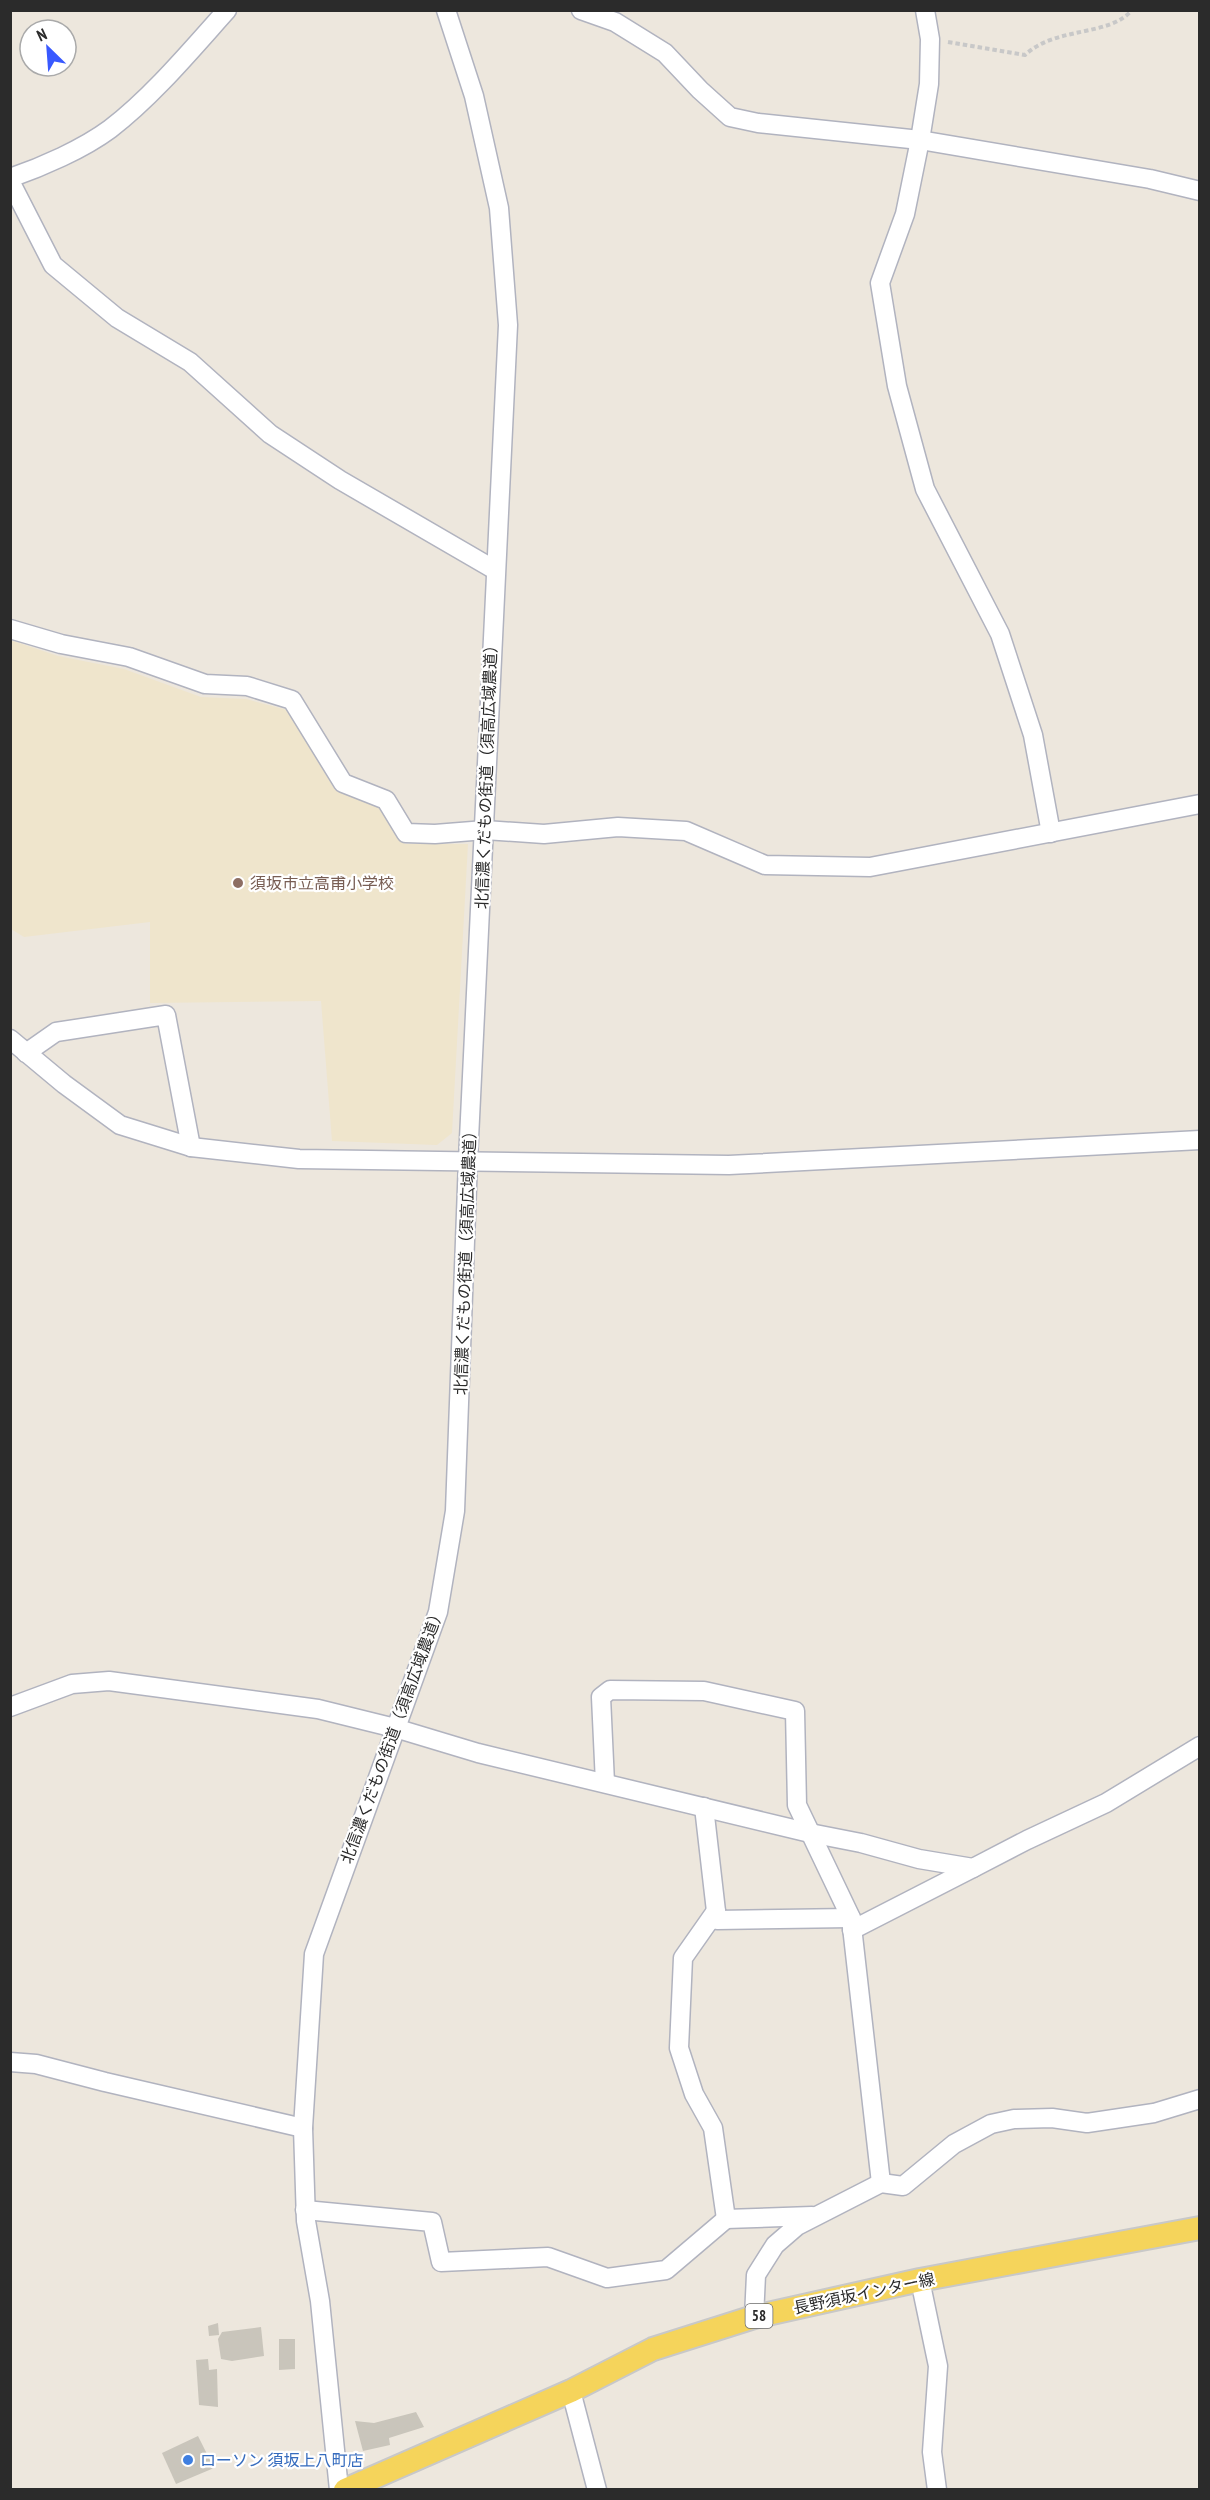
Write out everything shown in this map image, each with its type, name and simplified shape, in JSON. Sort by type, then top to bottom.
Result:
[{"type":"main road","name":"長野須坂インター線","points":[[345,2490],[571,2391],[653,2349],[754,2317],[920,2280],[1200,2228]]},
{"type":"street","points":[[227,10],[170,73],[109,129],[42,167],[10,179],[53,265],[117,318],[190,362],[270,434],[340,480],[495,570]]},
{"type":"street","name":"北信濃くだもの街道（須高広域農道）","points":[[339,2490],[320,2301],[305,2210],[303,2128],[314,1954],[438,1612],[455,1511],[468,1160],[508,325],[499,208],[474,96],[446,10]]},
{"type":"street","points":[[581,10],[615,22],[665,53],[700,90],[730,117],[758,123],[920,140],[1150,179],[1200,190]]},
{"type":"street","points":[[926,10],[930,39],[929,84],[920,140],[905,214],[880,283],[897,386],[925,489],[1000,634],[1033,735],[1051,833]]},
{"type":"street","points":[[10,629],[61,644],[129,657],[205,684],[247,687],[292,700],[343,783],[386,800],[406,833],[435,834],[485,830],[544,834],[618,827],[686,831],[765,864],[870,867],[1200,804]]},
{"type":"street","points":[[26,1053],[56,1032],[166,1015],[191,1147]]},
{"type":"street","points":[[10,1039],[120,1125],[191,1147],[299,1159],[729,1165],[1200,1140]]},
{"type":"street","points":[[10,1707],[72,1684],[109,1681],[318,1709],[395,1728],[478,1753],[810,1833],[861,1843],[919,1859],[973,1868]]},
{"type":"street","points":[[605,1783],[601,1697],[610,1690],[704,1691],[795,1711],[797,1805],[852,1924],[881,2183]]},
{"type":"street","points":[[704,1807],[717,1920],[852,1924],[1106,1803],[1200,1746]]},
{"type":"street","points":[[716,1911],[683,1958],[679,2048],[694,2094],[713,2128],[726,2219]]},
{"type":"street","points":[[12,2058],[303,2128]]},
{"type":"street","points":[[754,2317],[756,2275],[775,2245],[797,2226],[881,2183],[903,2186],[954,2144],[991,2124],[1014,2119],[1052,2118],[1087,2123],[1154,2113],[1200,2099]]},
{"type":"street","points":[[305,2210],[432,2222],[441,2262],[548,2257],[607,2278],[666,2270],[726,2219],[816,2216]]},
{"type":"street","points":[[920,2280],[938,2366],[932,2452],[937,2490]]},
{"type":"street","points":[[571,2391],[597,2490]]},
{"type":"path","points":[[930,39],[1025,55],[1036,44],[1076,31],[1114,24],[1132,10]]},
{"type":"shaded area","name":"須坂市立高甫小学校","points":[[10,640],[58,656],[124,669],[201,697],[246,699],[287,710],[335,790],[379,808],[405,844],[468,844],[452,1133],[437,1145],[332,1141],[321,1001],[150,1003],[150,922],[24,937],[11,929]]},
{"type":"building","points":[[218,2323],[219,2335],[209,2336],[208,2326]]},
{"type":"building","points":[[261,2327],[264,2356],[232,2361],[221,2359],[218,2339],[222,2332]]},
{"type":"building","points":[[279,2339],[295,2339],[295,2369],[279,2370]]},
{"type":"building","points":[[208,2359],[209,2370],[217,2369],[218,2407],[199,2405],[196,2360]]},
{"type":"building","points":[[416,2412],[424,2427],[389,2438],[390,2445],[363,2451],[355,2421],[374,2423]]},
{"type":"building","name":"ローソン 須坂上八町店","points":[[198,2436],[214,2468],[176,2484],[162,2453]]},
{"type":"place","name":"須坂市立高甫小学校","points":[[238,883]]},
{"type":"place","name":"ローソン 須坂上八町店","points":[[188,2460]]}]
